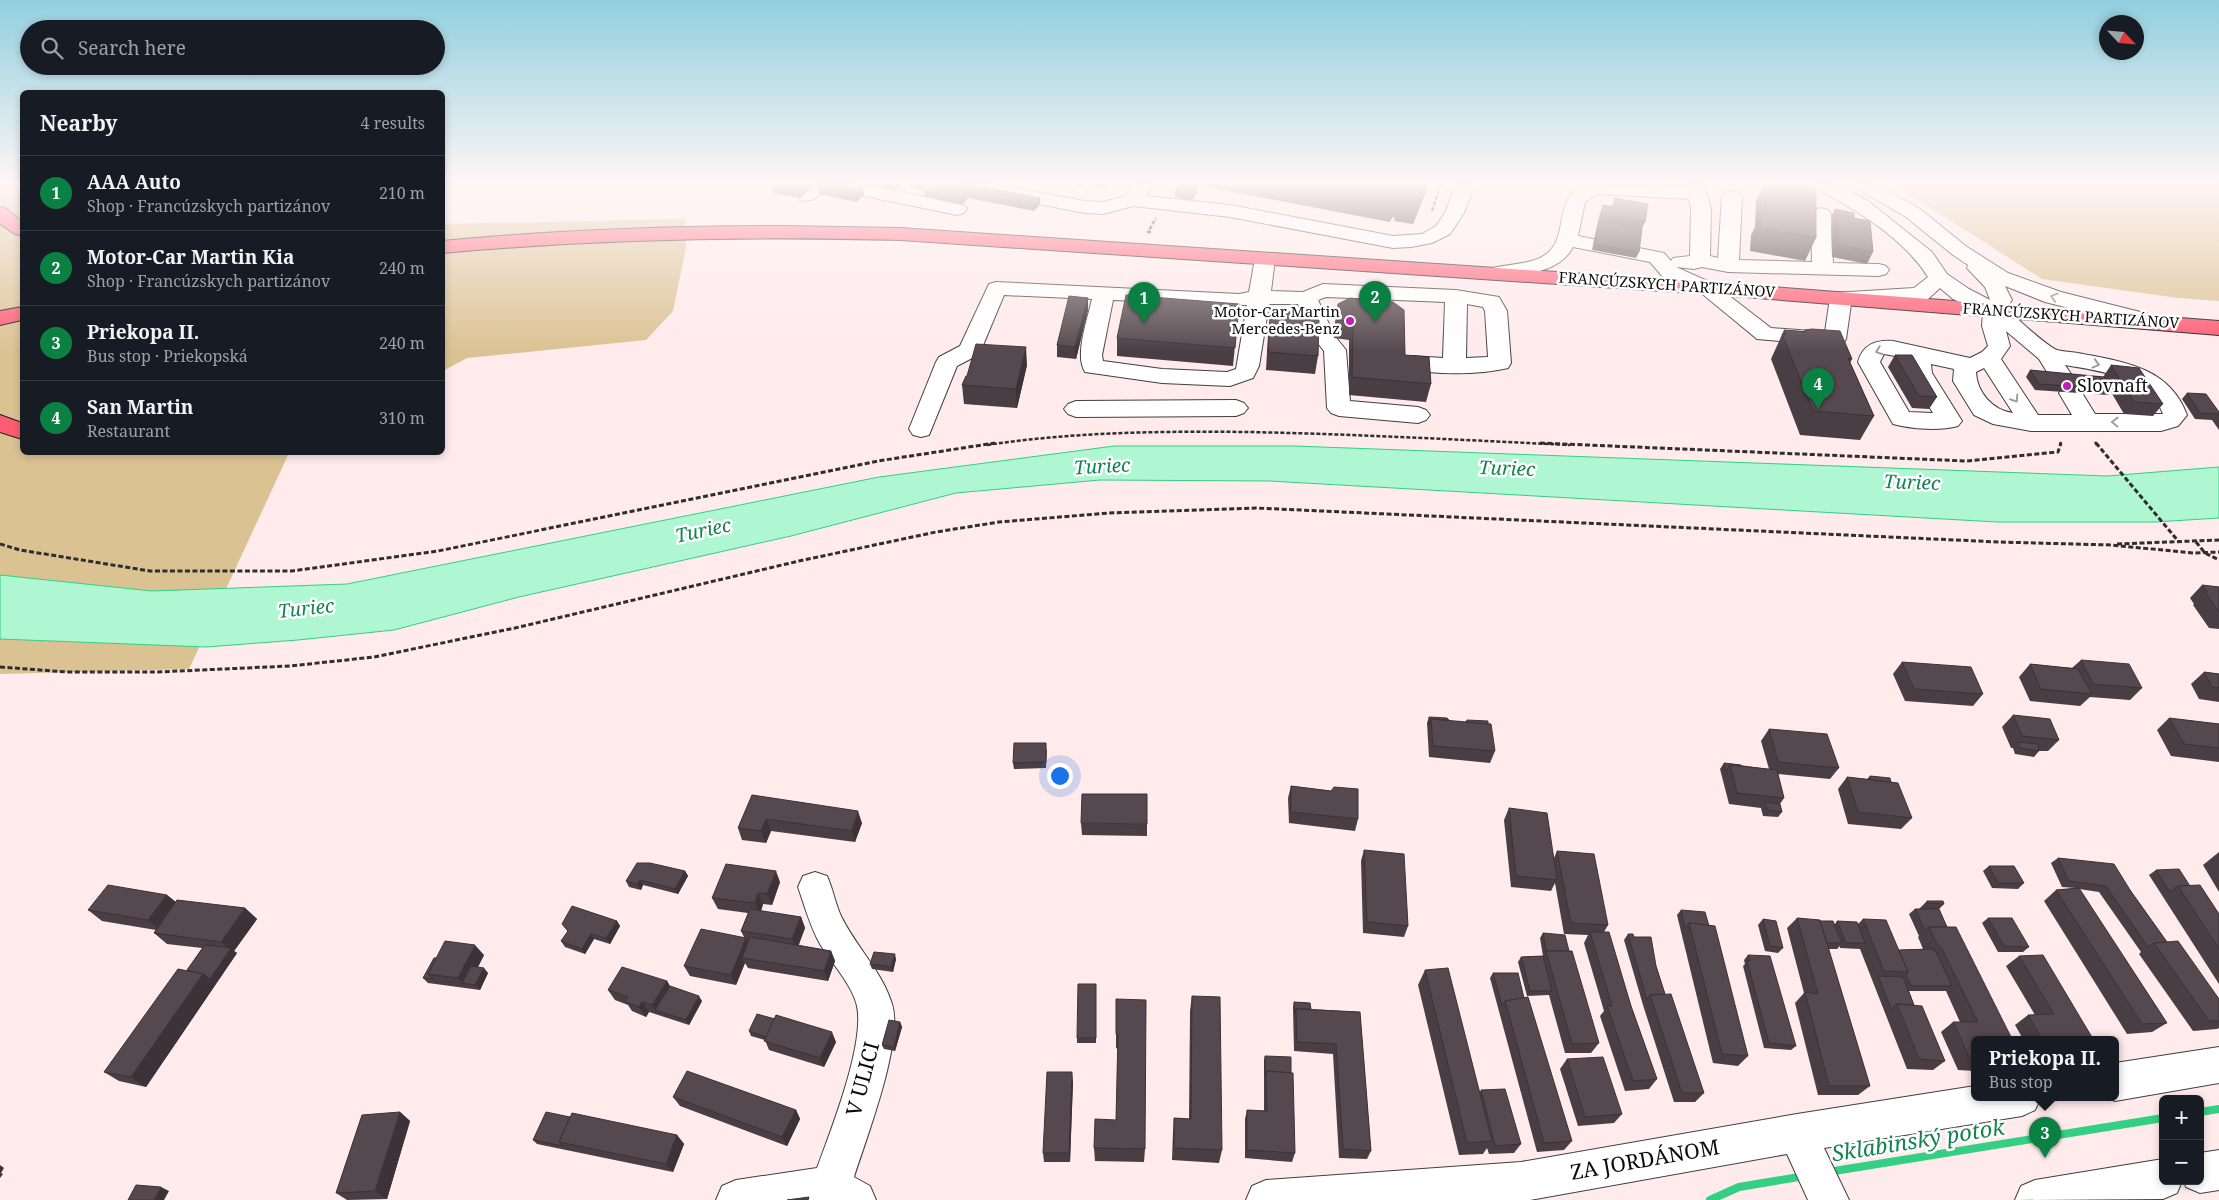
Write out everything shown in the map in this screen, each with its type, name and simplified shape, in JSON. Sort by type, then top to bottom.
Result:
[{"type":"main road","name":"FRANCÚZSKYCH PARTIZÁNOV","points":[[516,241],[534,240]]},
{"type":"main road","name":"FRANCÚZSKYCH PARTIZÁNOV","points":[[984,240],[1707,288],[2219,328]]},
{"type":"main road","points":[[445,247],[516,241]]},
{"type":"main road","points":[[445,264],[516,241]]},
{"type":"main road","points":[[0,318],[20,314]]},
{"type":"main road","points":[[0,423],[20,429]]},
{"type":"street","points":[[1382,240],[1393,242],[1417,242],[1423,240]]},
{"type":"street","points":[[1496,274],[1552,259],[1568,240],[1688,263],[1698,260],[1728,266],[1823,267],[1878,270]]},
{"type":"street","points":[[1698,260],[1699,240]]},
{"type":"street","points":[[1728,266],[1730,240]]},
{"type":"street","points":[[1822,240],[1823,267]]},
{"type":"street","points":[[1907,240],[1925,256],[1939,278],[1961,294],[1994,310],[2048,355],[2091,431]]},
{"type":"street","points":[[1946,240],[1994,284],[2000,300],[1994,310],[1993,325],[1999,336],[2000,344],[1998,350],[1965,369],[1965,381],[1982,410],[2010,422],[2091,431],[2161,423],[2170,421],[2175,415],[2174,408],[2161,389],[2143,378],[2091,363],[2048,355]]},
{"type":"street","points":[[1960,252],[2021,286],[2053,297],[2152,322]]},
{"type":"street","points":[[1657,257],[1669,272],[1707,288],[1765,334],[1835,339],[1849,356],[1907,388],[1980,361]]},
{"type":"street","points":[[1104,294],[1092,355],[1093,367],[1230,379],[1238,377],[1245,372],[1248,366],[1265,260]]},
{"type":"street","points":[[1835,339],[1841,298],[1920,294],[1939,278]]},
{"type":"street","points":[[921,429],[947,362],[970,350],[996,288],[1239,300],[1306,298],[1323,290],[1456,296],[1491,302],[1496,311],[1500,363],[1454,366],[1412,363]]},
{"type":"street","points":[[1454,366],[1456,296]]},
{"type":"street","points":[[1306,298],[1324,337],[1335,350],[1339,408],[1418,415]]},
{"type":"street","points":[[1980,361],[2031,423]]},
{"type":"street","points":[[1135,408],[1136,372]]},
{"type":"street","points":[[1076,409],[1236,408]]},
{"type":"street","name":"V ULICI","points":[[736,1200],[843,1193],[877,1027],[875,1007],[830,928],[815,887]]},
{"type":"street","points":[[2119,1081],[2219,1065]]},
{"type":"street","name":"ZA JORDÁNOM","points":[[1266,1200],[1521,1182],[1796,1133],[1997,1101]]},
{"type":"street","points":[[1796,1133],[1828,1200]]},
{"type":"street","points":[[2204,1172],[2219,1170]]},
{"type":"street","points":[[2035,1200],[2159,1180]]},
{"type":"path","points":[[0,544],[20,550],[150,571],[292,572],[438,551],[878,461],[1030,438],[1166,431],[1302,433],[1966,461],[2058,452],[2061,439]]},
{"type":"path","points":[[2091,431],[2179,542]]},
{"type":"path","points":[[0,667],[49,671],[122,672],[270,669],[398,652],[568,615],[750,571],[962,527],[1047,517],[1136,511],[1256,508],[1980,541],[2111,545],[2193,553],[2219,552]]},
{"type":"path","points":[[2111,545],[2219,540]]},
{"type":"path","points":[[2196,541],[2205,552],[2219,560]]},
{"type":"shaded area","points":[[0,240],[20,240],[20,455],[288,455],[189,669],[0,674]]},
{"type":"shaded area","points":[[445,240],[686,240],[686,248],[673,311],[646,340],[467,358],[445,370]]},
{"type":"shaded area","points":[[1981,240],[2219,240],[2219,301],[2178,298],[2042,279]]},
{"type":"water","name":"Turiec","points":[[1114,446],[1294,446],[2107,476],[2219,467],[2219,518],[2155,522],[1997,522],[1269,481],[1100,480],[956,493],[791,536],[519,597],[394,630],[206,647],[0,639],[0,575],[152,591],[347,584],[879,477]]},
{"type":"building","points":[[1595,240],[1640,240],[1639,252],[1594,244]]},
{"type":"building","points":[[1838,240],[1872,240],[1873,252],[1838,245]]},
{"type":"building","points":[[1126,295],[1239,304],[1235,348],[1117,338]]},
{"type":"building","points":[[1069,296],[1088,298],[1075,347],[1057,345]]},
{"type":"building","points":[[1350,298],[1393,302],[1404,310],[1405,355],[1429,357],[1431,384],[1352,377],[1353,321],[1337,320],[1338,304]]},
{"type":"building","points":[[1273,311],[1309,313],[1310,319],[1273,316]]},
{"type":"building","points":[[1270,316],[1319,320],[1318,356],[1268,352]]},
{"type":"building","points":[[1784,330],[1806,332],[1805,330],[1840,331],[1852,359],[1848,358],[1874,416],[1813,411],[1782,334],[1786,335]]},
{"type":"building","points":[[976,344],[1026,347],[1016,389],[962,385],[967,376]]},
{"type":"building","points":[[1895,355],[1912,355],[1937,397],[1919,396]]},
{"type":"building","points":[[2111,365],[2139,368],[2163,404],[2134,402]]},
{"type":"building","points":[[2030,370],[2104,377],[2113,389],[2039,384]]},
{"type":"building","points":[[2187,393],[2206,394],[2219,412],[2219,416],[2218,414],[2200,413]]},
{"type":"building","points":[[2202,585],[2219,587],[2219,612],[2205,592],[2207,592]]},
{"type":"building","points":[[2081,660],[2129,664],[2142,688],[2093,684]]},
{"type":"building","points":[[1902,662],[1971,667],[1983,694],[1914,689]]},
{"type":"building","points":[[2030,664],[2078,669],[2092,694],[2041,689]]},
{"type":"building","points":[[2204,672],[2219,674],[2219,688],[2212,687]]},
{"type":"building","points":[[2013,715],[2050,719],[2059,740],[2022,736]]},
{"type":"building","points":[[1429,717],[1447,718],[1449,720],[1431,719],[1429,725]]},
{"type":"building","points":[[2169,718],[2219,724],[2219,748],[2184,744]]},
{"type":"building","points":[[1431,719],[1491,724],[1495,751],[1433,746]]},
{"type":"building","points":[[1467,720],[1488,721],[1488,724],[1466,722]]},
{"type":"building","points":[[1769,729],[1827,734],[1839,768],[1778,762]]},
{"type":"building","points":[[2018,742],[2038,744],[2039,751],[2020,748]]},
{"type":"building","points":[[1014,743],[1046,743],[1046,762],[1013,763]]},
{"type":"building","points":[[1724,763],[1741,766],[1730,765],[1726,771]]},
{"type":"building","points":[[1730,765],[1777,770],[1784,798],[1737,793]]},
{"type":"building","points":[[1870,776],[1890,778],[1891,782],[1871,780]]},
{"type":"building","points":[[1847,777],[1898,783],[1912,818],[1858,812]]},
{"type":"building","points":[[1291,786],[1331,791],[1334,787],[1358,789],[1358,819],[1291,812]]},
{"type":"building","points":[[1082,794],[1147,794],[1147,824],[1081,823]]},
{"type":"building","points":[[752,795],[858,811],[852,831],[766,819],[761,831],[738,828]]},
{"type":"building","points":[[1765,802],[1780,804],[1782,812],[1768,810]]},
{"type":"building","points":[[1509,808],[1547,813],[1557,880],[1516,876]]},
{"type":"building","points":[[1364,850],[1404,854],[1408,926],[1367,922]]},
{"type":"building","points":[[1557,851],[1594,854],[1608,925],[1571,923]]},
{"type":"building","points":[[2058,858],[2114,864],[2167,942],[2154,943],[2148,947],[2106,886],[2069,881]]},
{"type":"building","points":[[637,863],[650,863],[685,871],[675,889],[640,880],[637,884],[626,881]]},
{"type":"building","points":[[726,864],[776,871],[767,894],[758,893],[755,903],[712,898]]},
{"type":"building","points":[[1989,866],[2014,866],[2024,883],[1998,883]]},
{"type":"building","points":[[2179,869],[2190,886],[2178,886],[2170,892],[2156,870]]},
{"type":"building","points":[[108,885],[167,895],[148,920],[88,910]]},
{"type":"building","points":[[2200,885],[2219,914],[2219,949],[2178,886]]},
{"type":"building","points":[[2079,888],[2167,1023],[2142,1024],[2056,890]]},
{"type":"building","points":[[177,900],[245,908],[221,942],[154,933]]},
{"type":"building","points":[[1927,901],[1943,901],[1944,904],[1927,903]]},
{"type":"building","points":[[572,906],[617,921],[606,938],[591,934],[582,949],[561,941],[568,931],[562,924]]},
{"type":"building","points":[[750,909],[801,917],[792,939],[741,931]]},
{"type":"building","points":[[1915,909],[1939,909],[1947,927],[1929,927],[1925,930]]},
{"type":"building","points":[[1681,910],[1705,912],[1709,926],[1689,923],[1685,928]]},
{"type":"building","points":[[1797,918],[1820,920],[1870,1086],[1829,1086],[1805,992],[1818,994]]},
{"type":"building","points":[[1988,918],[2012,918],[2029,947],[2004,946]]},
{"type":"building","points":[[1763,919],[1776,921],[1783,948],[1770,946]]},
{"type":"building","points":[[1863,919],[1886,920],[1908,972],[1884,971]]},
{"type":"building","points":[[1820,921],[1833,921],[1842,943],[1827,943]]},
{"type":"building","points":[[1837,921],[1857,922],[1865,943],[1846,943]]},
{"type":"building","points":[[1689,923],[1715,926],[1748,1056],[1722,1054]]},
{"type":"building","points":[[1929,927],[1956,927],[2010,1036],[1971,1036],[1971,1061],[1953,1022],[1978,1022],[1941,947],[1937,944]]},
{"type":"building","points":[[701,929],[746,938],[731,975],[684,966]]},
{"type":"building","points":[[1590,932],[1609,932],[1631,1006],[1657,1079],[1633,1081],[1607,1006],[1612,1006]]},
{"type":"building","points":[[1543,933],[1565,935],[1569,951],[1546,951]]},
{"type":"building","points":[[1628,934],[1633,934],[1634,937],[1651,937],[1656,966],[1665,994],[1650,995],[1647,1000]]},
{"type":"building","points":[[750,937],[831,951],[824,971],[742,958]]},
{"type":"building","points":[[445,941],[475,945],[458,978],[428,974]]},
{"type":"building","points":[[2178,941],[2219,999],[2219,1021],[2209,1021],[2154,943]]},
{"type":"building","points":[[205,945],[231,948],[210,979],[203,974],[187,970]]},
{"type":"building","points":[[1932,949],[1936,952],[1952,986],[1911,986],[1906,975],[1908,972],[1899,950]]},
{"type":"building","points":[[1546,951],[1572,951],[1599,1043],[1572,1044]]},
{"type":"building","points":[[874,952],[895,954],[891,967],[870,964]]},
{"type":"building","points":[[1748,955],[1770,956],[1796,1046],[1769,1043],[1747,961],[1750,961]]},
{"type":"building","points":[[2043,955],[2091,1036],[2040,1036],[2028,1015],[2054,1014],[2019,956]]},
{"type":"building","points":[[1543,956],[1552,991],[1530,991],[1521,957]]},
{"type":"building","points":[[434,958],[436,958],[428,974],[433,979],[423,978]]},
{"type":"building","points":[[471,966],[484,968],[475,985],[462,983]]},
{"type":"building","points":[[622,967],[667,981],[652,1005],[642,1002],[639,1007],[625,1001],[628,997],[608,990]]},
{"type":"building","points":[[1448,968],[1492,1141],[1467,1143],[1425,970]]},
{"type":"building","points":[[178,969],[203,974],[131,1077],[104,1072]]},
{"type":"building","points":[[1493,973],[1518,973],[1524,998],[1505,1001],[1502,1006]]},
{"type":"building","points":[[1878,976],[1903,977],[1914,1005],[1897,1004],[1891,1009]]},
{"type":"building","points":[[1078,984],[1096,984],[1096,1038],[1077,1038]]},
{"type":"building","points":[[670,986],[699,996],[686,1020],[655,1010]]},
{"type":"building","points":[[1671,994],[1704,1093],[1682,1093],[1650,995]]},
{"type":"building","points":[[1192,996],[1220,997],[1222,1150],[1174,1148],[1174,1118],[1191,1119]]},
{"type":"building","points":[[1528,997],[1572,1141],[1544,1143],[1505,1001]]},
{"type":"building","points":[[1116,999],[1146,1000],[1145,1149],[1094,1148],[1095,1119],[1116,1120],[1118,1034],[1116,1034]]},
{"type":"building","points":[[1294,1002],[1310,1003],[1311,1009],[1296,1009],[1295,1014]]},
{"type":"building","points":[[1897,1004],[1922,1006],[1945,1061],[1919,1059]]},
{"type":"building","points":[[1296,1009],[1360,1012],[1371,1151],[1343,1149],[1336,1044],[1297,1042]]},
{"type":"building","points":[[757,1014],[775,1019],[766,1037],[749,1031]]},
{"type":"building","points":[[776,1015],[832,1032],[820,1058],[764,1041]]},
{"type":"building","points":[[889,1020],[900,1022],[894,1047],[882,1045]]},
{"type":"building","points":[[1265,1056],[1291,1057],[1291,1073],[1266,1071],[1265,1076]]},
{"type":"building","points":[[1603,1057],[1622,1114],[1585,1117],[1567,1059]]},
{"type":"building","points":[[687,1071],[796,1110],[782,1137],[673,1097]]},
{"type":"building","points":[[1266,1071],[1293,1073],[1295,1153],[1247,1150],[1247,1110],[1267,1111]]},
{"type":"building","points":[[1047,1072],[1072,1072],[1069,1153],[1043,1153]]},
{"type":"building","points":[[1505,1089],[1521,1144],[1495,1146],[1481,1090]]},
{"type":"building","points":[[400,1112],[375,1191],[336,1193],[362,1115]]},
{"type":"building","points":[[546,1112],[570,1117],[559,1142],[563,1146],[533,1140]]},
{"type":"building","points":[[572,1113],[677,1135],[666,1164],[559,1142]]},
{"type":"building","points":[[136,1185],[161,1187],[154,1200],[128,1200]]},
{"type":"building","points":[[809,1197],[808,1200],[787,1200]]},
{"type":"waterway","name":"Sklabinský potok","points":[[2204,1111],[2219,1109]]},
{"type":"waterway","name":"Sklabinský potok","points":[[1828,1172],[2159,1119]]},
{"type":"waterway","name":"Sklabinský potok","points":[[1710,1200],[1739,1187],[1805,1176]]},
{"type":"place","name":"Motor-Car Martin Mercedes-Benz","points":[[1350,321]]},
{"type":"place","name":"Motor-Car Martin Kia","points":[[1375,322]]},
{"type":"place","name":"AAA Auto","points":[[1144,323]]},
{"type":"place","name":"Slovnaft","points":[[2067,386]]},
{"type":"place","name":"San Martin","points":[[1818,409]]},
{"type":"place","name":"Priekopa II.","points":[[2045,1158]]}]
